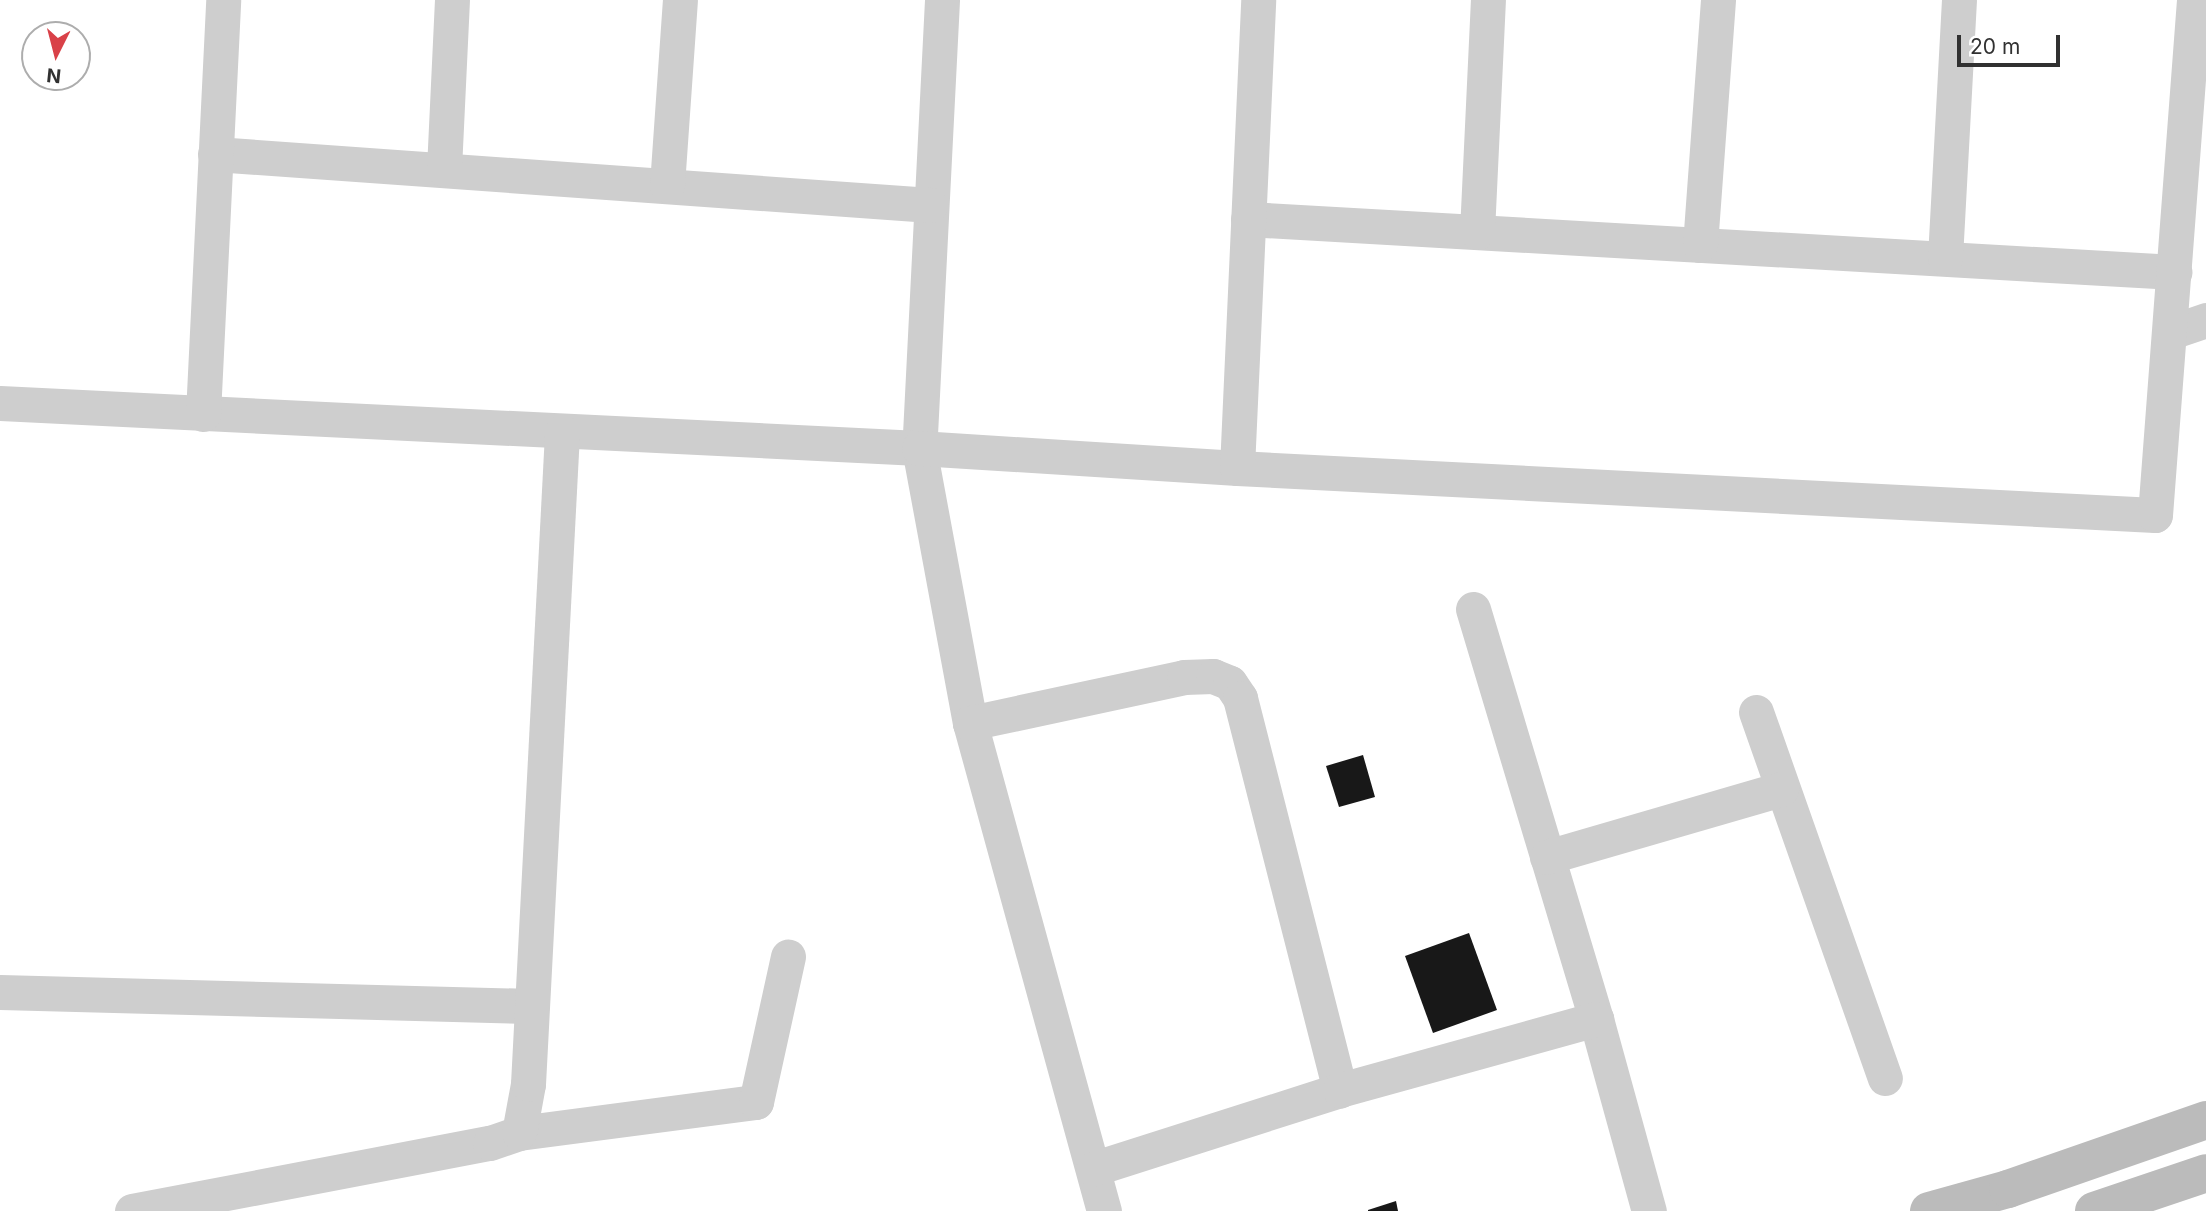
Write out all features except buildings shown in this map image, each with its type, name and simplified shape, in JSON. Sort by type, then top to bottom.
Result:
[{"type":"street","points":[[203,414],[223,0]]},
{"type":"street","points":[[444,169],[452,0]]},
{"type":"street","points":[[667,185],[680,0]]},
{"type":"street","points":[[942,0],[919,448],[970,723],[1104,1211]]},
{"type":"street","points":[[1237,468],[1258,0]]},
{"type":"street","points":[[1478,232],[1488,0]]},
{"type":"street","points":[[1700,245],[1718,0]]},
{"type":"street","points":[[1945,258],[1959,0]]},
{"type":"street","points":[[0,403],[919,448],[1237,468],[2155,515],[2174,272],[2197,68],[2194,0]]},
{"type":"street","points":[[215,154],[930,205]]},
{"type":"street","points":[[1248,219],[2174,272]]},
{"type":"street","points":[[2171,332],[2206,320]]},
{"type":"street","points":[[519,1133],[528,1084],[562,432]]},
{"type":"street","points":[[1473,610],[1596,1019],[1649,1211]]},
{"type":"street","points":[[970,723],[1184,677],[1213,676],[1230,683],[1240,698],[1340,1090]]},
{"type":"street","points":[[1756,712],[1885,1078]]},
{"type":"street","points":[[1547,857],[1782,789]]},
{"type":"street","points":[[132,1211],[225,1203],[490,1143],[519,1133],[756,1102],[788,956]]},
{"type":"street","points":[[0,992],[532,1006]]},
{"type":"street","points":[[1093,1169],[1340,1090],[1596,1019]]},
{"type":"street","points":[[1941,1209],[2008,1189],[2206,1120]]},
{"type":"street","points":[[2094,1211],[2163,1201],[2206,1173]]}]
